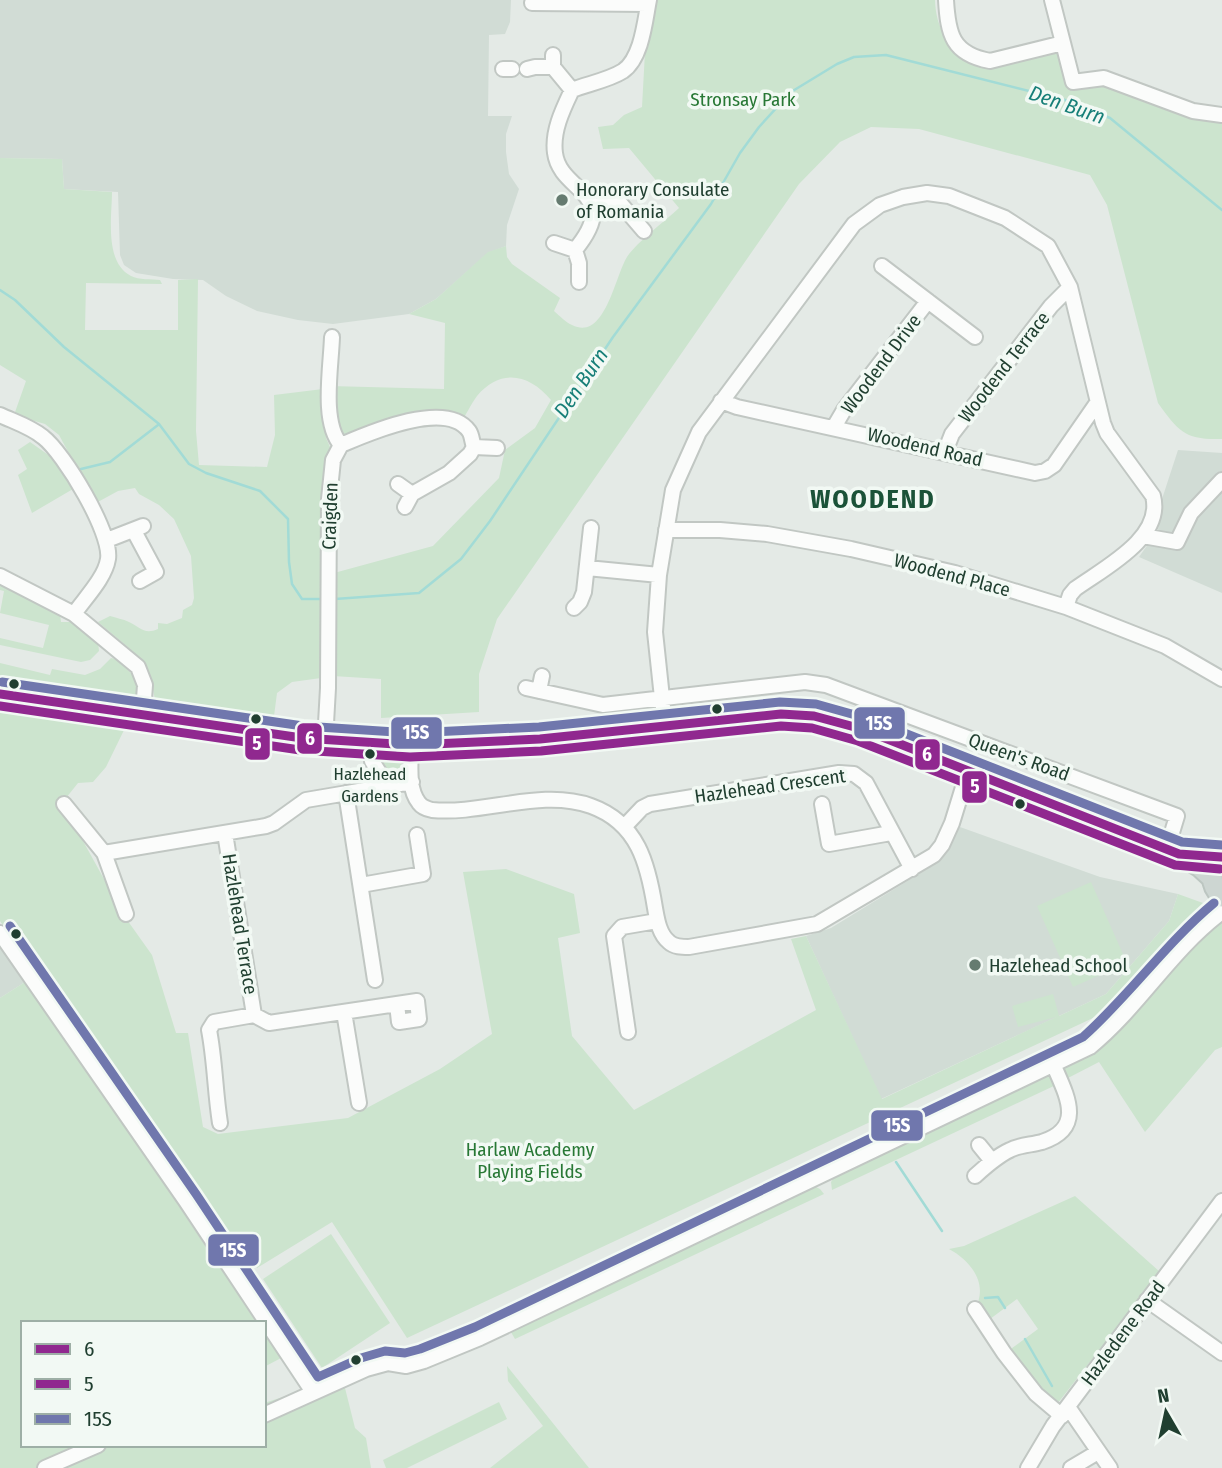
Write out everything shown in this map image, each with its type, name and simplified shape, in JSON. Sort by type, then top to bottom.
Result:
[{"type":"main road","name":"Queen's Road","points":[[0,694],[325,741],[369,744],[411,745],[540,739],[781,714],[814,716],[862,729],[1172,847],[1222,857]]},
{"type":"main road","name":"Queen's Road","points":[[1172,847],[1200,867],[1218,895]]},
{"type":"main road","points":[[1218,895],[1213,870],[1222,857]]},
{"type":"street","points":[[946,0],[951,37],[958,47],[979,59],[990,61],[1063,43]]},
{"type":"street","points":[[1052,0],[1073,82],[1104,78],[1193,111],[1222,114]]},
{"type":"street","points":[[533,3],[648,2],[636,52],[624,70],[572,90],[554,137],[558,164],[592,206],[592,220],[587,236],[575,250]]},
{"type":"street","points":[[527,69],[553,61],[572,90]]},
{"type":"street","points":[[665,726],[655,632],[659,575],[673,490],[685,460],[699,432],[721,401],[854,224],[880,205],[903,197],[927,193],[949,196],[1005,218],[1048,246],[1070,287],[1097,403],[1107,433],[1153,496],[1156,506],[1155,516],[1143,536],[1125,553],[1075,589],[1066,607]]},
{"type":"street","points":[[592,206],[620,203],[644,231]]},
{"type":"street","points":[[554,243],[575,250]]},
{"type":"street","points":[[575,250],[579,263],[579,282]]},
{"type":"street","name":"Woodend Drive","points":[[885,273],[928,302],[967,335]]},
{"type":"street","name":"Woodend Terrace","points":[[945,452],[952,434],[1051,306],[1070,287]]},
{"type":"street","name":"Woodend Drive","points":[[834,427],[844,410],[928,302]]},
{"type":"street","points":[[332,337],[330,413],[333,435],[341,445],[422,418],[449,419],[470,432],[474,447],[449,473],[408,500],[398,484]]},
{"type":"street","name":"Woodend Road","points":[[721,401],[737,407],[1035,473],[1054,465],[1097,403]]},
{"type":"street","points":[[0,415],[44,437],[61,454],[107,540],[108,559],[100,577],[74,614]]},
{"type":"street","name":"Craigden","points":[[325,741],[329,499],[333,460],[341,445]]},
{"type":"street","points":[[474,447],[496,448]]},
{"type":"street","points":[[1143,536],[1177,542],[1191,513],[1222,480]]},
{"type":"street","points":[[107,540],[138,528],[156,572],[140,581]]},
{"type":"street","points":[[574,608],[584,592],[591,528]]},
{"type":"street","name":"Woodend Place","points":[[666,530],[755,533],[851,549],[955,573],[1066,607],[1165,646],[1222,679]]},
{"type":"street","points":[[587,568],[659,575]]},
{"type":"street","points":[[0,576],[74,614],[138,667],[145,685],[143,713]]},
{"type":"street","name":"Queen's Road","points":[[536,685],[603,705],[805,682],[826,685],[1177,816],[1172,847]]},
{"type":"street","points":[[369,744],[372,761],[387,785]]},
{"type":"street","points":[[411,745],[413,790],[420,804],[430,810],[567,800],[598,809],[624,827],[637,842],[649,873],[657,921],[669,942],[689,947],[817,924],[912,869],[934,855],[942,845],[968,771]]},
{"type":"street","name":"Hazlehead Crescent","points":[[624,827],[642,808],[650,804],[839,772],[854,774],[866,783],[912,869]]},
{"type":"street","points":[[104,853],[274,823],[306,800],[412,782]]},
{"type":"street","points":[[346,793],[377,993]]},
{"type":"street","points":[[64,804],[104,853],[126,914]]},
{"type":"street","name":"Hazlehead Crescent","points":[[822,804],[829,844],[891,833]]},
{"type":"street","name":"Hazlehead Terrace","points":[[225,833],[254,1015]]},
{"type":"street","points":[[361,885],[423,874],[417,835]]},
{"type":"street","points":[[266,1414],[366,1369],[388,1363],[406,1366],[424,1361],[488,1334],[1090,1047],[1110,1031],[1208,922],[1218,895]]},
{"type":"street","points":[[628,1032],[614,936],[622,927],[657,921]]},
{"type":"street","points":[[0,933],[266,1321]]},
{"type":"street","points":[[377,993],[397,1004]]},
{"type":"street","points":[[220,1123],[210,1025],[254,1015],[270,1023],[344,1012],[377,993]]},
{"type":"street","points":[[344,1012],[359,1103]]},
{"type":"street","points":[[975,1176],[1012,1149],[1041,1142],[1062,1130],[1068,1119],[1069,1100],[1054,1066]]},
{"type":"street","points":[[979,1145],[992,1161]]},
{"type":"street","name":"Hazledene Road","points":[[1028,1468],[1053,1426],[1222,1201]]},
{"type":"street","points":[[1147,1300],[1222,1353]]},
{"type":"street","points":[[975,1309],[1036,1394],[1065,1411],[1110,1468]]},
{"type":"street","points":[[266,1321],[313,1392]]},
{"type":"street","points":[[45,1468],[93,1447]]},
{"type":"street","points":[[1071,1468],[1098,1451]]},
{"type":"shaded area","points":[[0,0],[511,0],[510,22],[505,34],[489,35],[488,116],[512,116],[506,134],[506,152],[509,174],[519,189],[507,225],[506,246],[488,253],[436,299],[409,314],[333,324],[257,311],[226,296],[203,280],[173,279],[136,273],[124,265],[120,255],[118,192],[64,189],[62,159],[0,158]]},
{"type":"shaded area","points":[[1178,450],[1222,453],[1222,593],[1139,557],[1158,530],[1162,499]]},
{"type":"shaded area","name":"Hazlehead School","points":[[960,827],[1100,877],[1178,894],[1169,921],[1106,994],[881,1099],[806,936],[831,928],[940,861]]},
{"type":"shaded area","points":[[0,945],[25,982],[0,998]]},
{"type":"green space","name":"Stronsay Park","points":[[656,0],[935,0],[938,20],[945,35],[972,60],[1057,46],[1066,86],[1104,83],[1222,117],[1222,439],[1191,436],[1172,421],[1158,403],[1107,205],[1090,175],[919,129],[871,127],[840,142],[799,184],[497,619],[479,674],[479,712],[381,718],[381,679],[333,676],[334,573],[433,546],[499,478],[505,450],[535,428],[551,400],[534,384],[505,378],[486,387],[477,396],[460,424],[422,418],[341,445],[330,386],[444,389],[445,323],[409,314],[436,299],[488,252],[506,246],[507,257],[512,264],[560,298],[554,311],[567,322],[583,328],[593,324],[601,316],[631,251],[679,208],[629,148],[603,149],[598,127],[613,125],[624,115],[642,107],[645,52]]},
{"type":"green space","points":[[0,158],[62,159],[64,189],[112,192],[111,238],[117,260],[122,269],[131,276],[160,280],[162,284],[86,283],[85,330],[178,330],[178,280],[198,279],[196,431],[199,465],[267,467],[275,435],[274,395],[323,389],[326,438],[330,447],[320,501],[321,678],[292,682],[277,693],[273,724],[156,705],[150,674],[129,648],[98,622],[110,616],[149,631],[158,629],[158,623],[167,624],[182,618],[183,610],[192,605],[194,598],[191,556],[174,519],[159,505],[139,494],[135,488],[118,491],[96,503],[59,435],[45,424],[14,415],[26,381],[0,365]]},
{"type":"green space","points":[[30,442],[57,461],[73,489],[32,513],[18,475],[27,469],[18,450]]},
{"type":"green space","points":[[0,585],[56,611],[60,614],[61,622],[71,622],[98,642],[99,651],[90,660],[81,662],[0,645],[0,638],[43,648],[49,625],[0,613],[4,591],[0,590]]},
{"type":"green space","points":[[111,658],[116,659],[135,677],[137,694],[133,699],[86,693],[85,689],[0,680],[0,663],[50,675],[52,669],[85,675],[100,669]]},
{"type":"green space","name":"Harlaw Academy Playing Fields","points":[[0,705],[134,721],[125,728],[106,767],[93,782],[78,783],[62,803],[125,917],[152,955],[176,1033],[188,1033],[203,1127],[218,1134],[348,1118],[440,1069],[492,1034],[463,872],[506,869],[574,894],[580,933],[558,938],[572,1036],[634,1110],[816,1010],[791,939],[806,936],[882,1099],[1056,1017],[1018,1027],[1012,1006],[1053,994],[1059,1016],[1106,994],[1169,921],[1178,894],[1203,903],[1194,921],[1123,1004],[407,1338],[332,1222],[257,1268],[234,1233],[219,1240],[0,921]]},
{"type":"green space","points":[[386,755],[400,757],[404,761],[401,777],[392,777],[381,759]]},
{"type":"green space","points":[[1091,882],[1127,963],[1073,987],[1037,906]]},
{"type":"green space","points":[[1222,913],[1222,1047],[1215,1050],[1145,1132],[1099,1062],[1068,1078],[1062,1066]]},
{"type":"green space","points":[[25,982],[191,1218],[188,1220],[258,1321],[21,1321],[21,1447],[266,1447],[266,1402],[305,1390],[344,1384],[355,1428],[366,1438],[371,1468],[0,1468],[0,998]]},
{"type":"green space","points":[[1048,1072],[1056,1085],[832,1190],[831,1182],[837,1173]]},
{"type":"green space","points":[[814,1186],[824,1194],[515,1339],[508,1327]]},
{"type":"green space","points":[[1075,1196],[1160,1272],[1054,1408],[1008,1351],[1038,1329],[1017,1299],[986,1322],[975,1309],[980,1291],[976,1274],[964,1260],[949,1249],[964,1246]]},
{"type":"green space","points":[[331,1234],[390,1323],[322,1368],[263,1279]]},
{"type":"green space","points":[[266,1333],[283,1357],[266,1366]]},
{"type":"green space","points":[[507,1366],[589,1468],[490,1468],[543,1426],[508,1381]]},
{"type":"green space","points":[[499,1402],[507,1419],[407,1468],[386,1468],[383,1460]]},
{"type":"waterway","name":"Den Burn","points":[[335,599],[419,593],[461,559],[490,521],[613,337],[711,204],[740,153],[759,127],[791,92],[837,64],[854,57],[886,55],[1065,100],[1110,118],[1222,210]]},
{"type":"waterway","name":"Den Burn","points":[[0,290],[15,300],[64,347],[159,424],[189,464],[206,473],[260,491],[288,519],[292,584],[302,599],[325,599]]},
{"type":"waterway","points":[[81,469],[110,462],[158,425]]},
{"type":"waterway","points":[[896,1162],[942,1231]]},
{"type":"waterway","points":[[985,1298],[998,1297],[1005,1308]]},
{"type":"waterway","points":[[1025,1339],[1052,1386]]},
{"type":"transit line","name":"15S","points":[[2,682],[303,726],[411,733],[539,727],[780,702],[816,704],[866,718],[1182,842],[1222,845]]},
{"type":"transit line","name":"6","points":[[0,694],[302,738],[411,745],[540,739],[781,714],[814,716],[862,729],[1179,854],[1221,857]]},
{"type":"transit line","name":"5","points":[[0,706],[300,750],[410,757],[541,751],[781,726],[812,728],[858,741],[1175,865],[1220,869]]},
{"type":"transit line","name":"15S","points":[[10,926],[196,1194],[318,1377],[361,1358],[385,1351],[405,1353],[420,1349],[475,1327],[1083,1037],[1214,903]]},
{"type":"place","name":"Honorary Consulate of Romania","points":[[562,200]]},
{"type":"place","name":"Hazlehead Gardens","points":[[370,754]]},
{"type":"place","name":"Hazlehead School","points":[[975,965]]},
{"type":"district","name":"WOODEND","points":[[873,499]]}]
